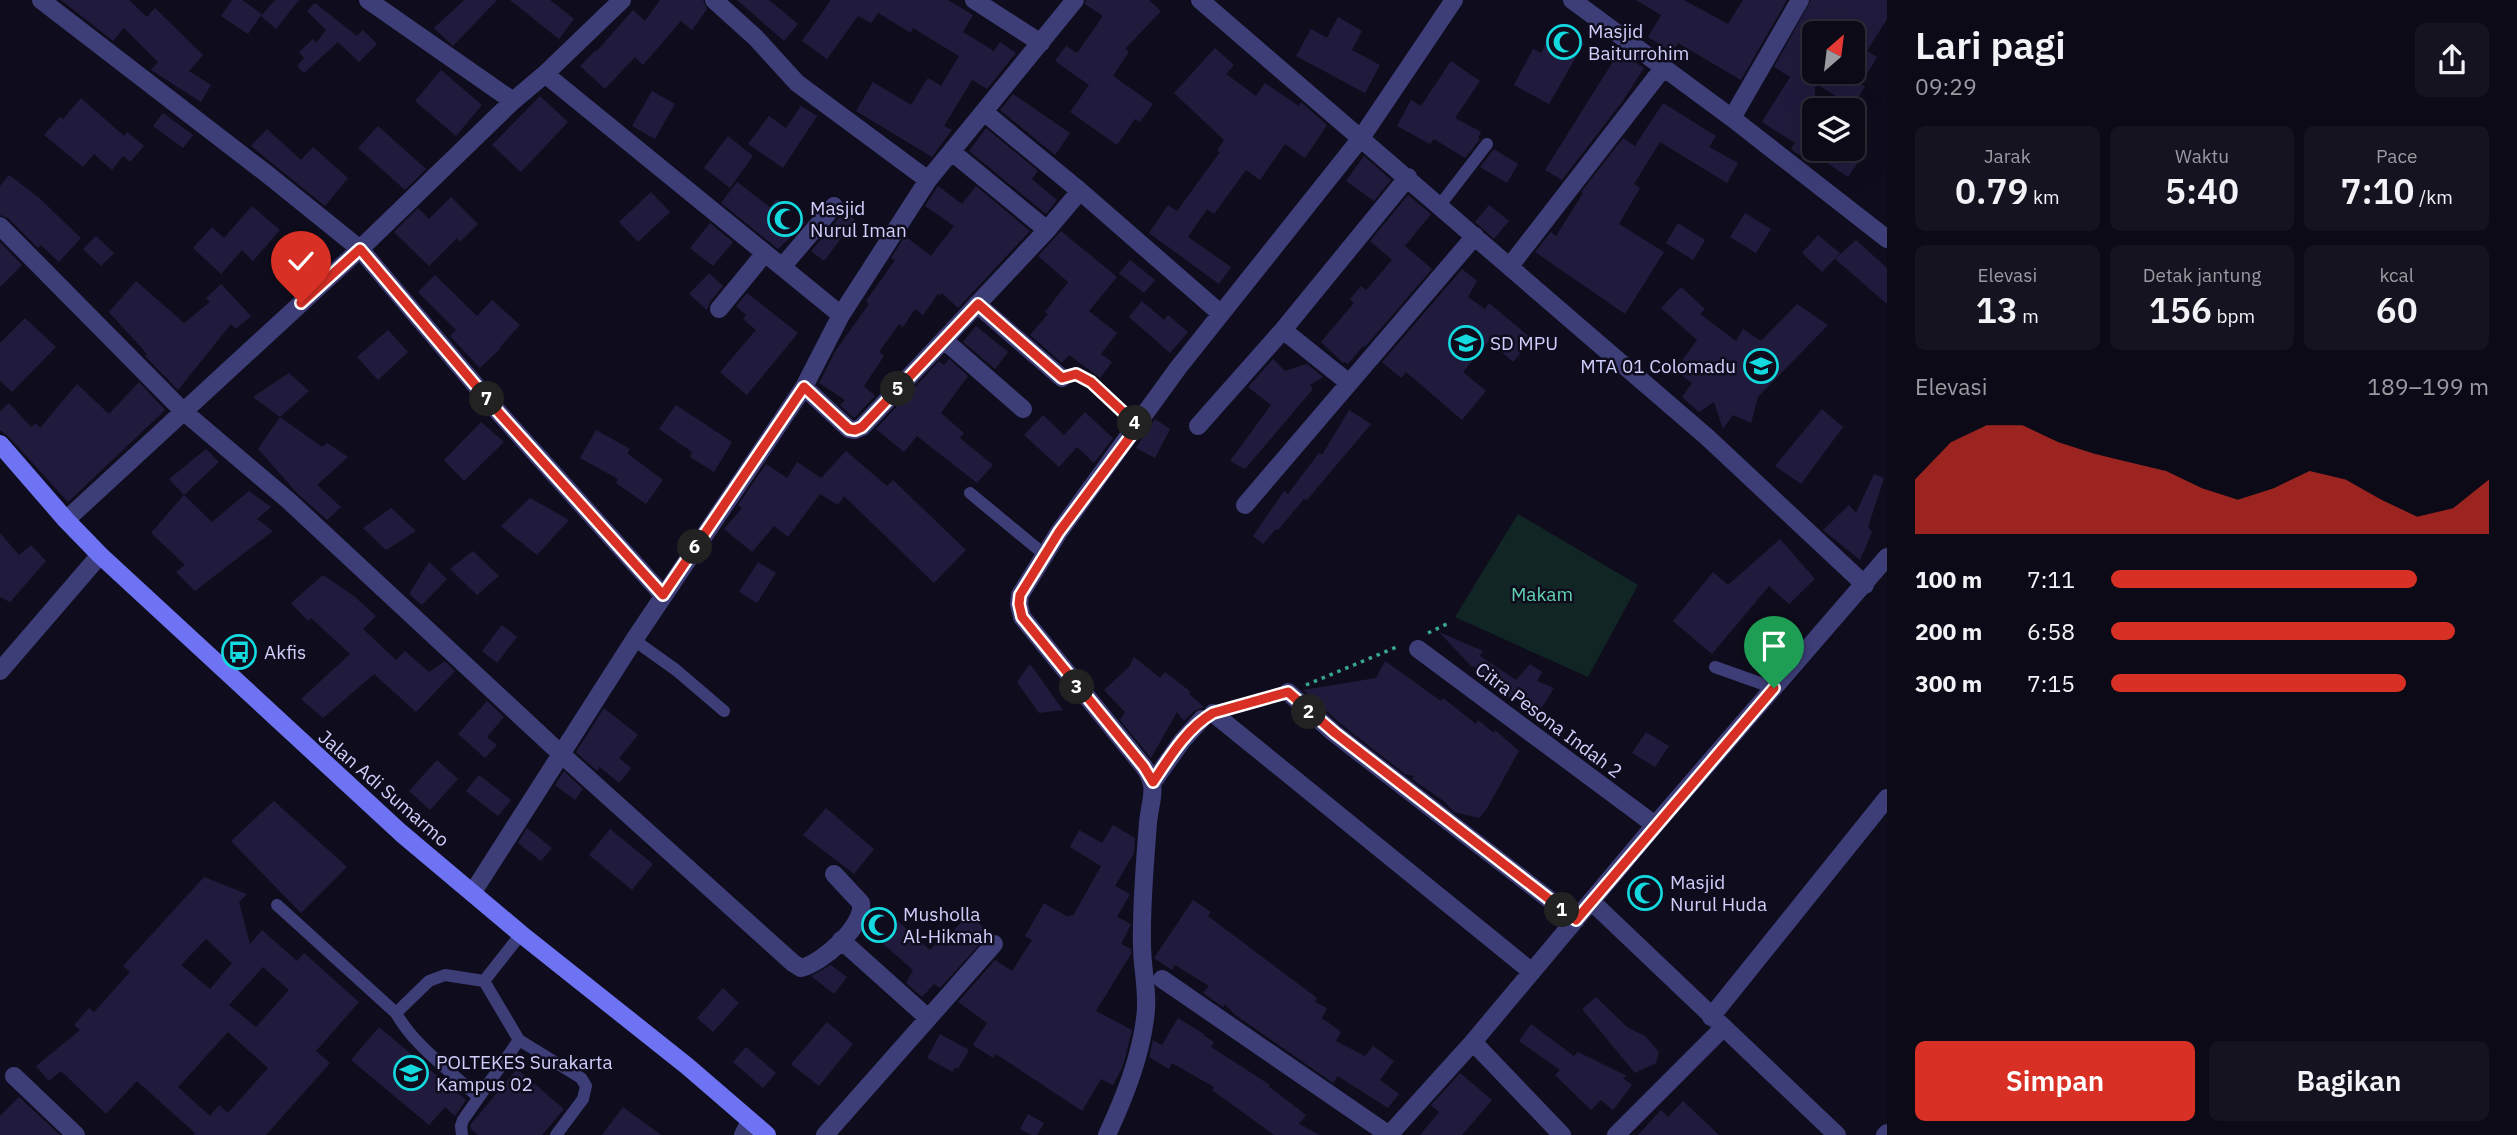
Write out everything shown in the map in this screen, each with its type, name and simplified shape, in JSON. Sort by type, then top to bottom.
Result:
[{"type":"main road","name":"Jalan Adi Sumarmo","points":[[0,444],[100,555],[401,833],[473,892],[517,941],[676,1058],[746,1130],[767,1135]]},
{"type":"street","points":[[41,0],[360,249],[508,424],[663,595]]},
{"type":"street","points":[[368,0],[513,101]]},
{"type":"street","points":[[66,520],[360,249],[622,0]]},
{"type":"street","points":[[714,0],[756,38],[797,83],[928,180]]},
{"type":"street","points":[[974,0],[1041,43]]},
{"type":"street","points":[[473,892],[560,752],[804,387],[841,315],[928,180],[1075,0]]},
{"type":"street","points":[[1200,0],[1707,437],[1865,585]]},
{"type":"street","points":[[1153,782],[1144,767],[1022,617],[1020,595],[1045,555],[1220,313],[1361,138],[1454,0]]},
{"type":"street","points":[[1572,0],[1732,118],[1887,239]]},
{"type":"street","points":[[1732,118],[1800,0]]},
{"type":"street","points":[[1510,266],[1664,67]]},
{"type":"street","points":[[545,74],[841,315]]},
{"type":"street","points":[[984,112],[1080,191],[1220,313]]},
{"type":"street","points":[[952,152],[1047,230]]},
{"type":"street","points":[[1198,426],[1283,330],[1408,177]]},
{"type":"street","points":[[804,387],[849,429],[862,427],[1047,230],[1080,191]]},
{"type":"street","points":[[782,267],[834,206]]},
{"type":"street","points":[[0,226],[183,411],[289,501],[560,752],[801,968],[808,966],[841,940],[856,923],[862,910],[861,903],[834,874]]},
{"type":"street","points":[[1245,505],[1475,236]]},
{"type":"street","points":[[719,309],[765,253]]},
{"type":"street","points":[[978,304],[1062,378]]},
{"type":"street","points":[[1283,330],[1349,383]]},
{"type":"street","points":[[944,340],[1023,409]]},
{"type":"street","points":[[0,671],[100,555]]},
{"type":"street","points":[[1162,979],[1397,1132],[1655,825],[1865,585],[1887,556]]},
{"type":"street","name":"Citra Pesona Indah 2","points":[[1415,643],[1655,825]]},
{"type":"street","points":[[1288,692],[1335,733],[1576,920]]},
{"type":"street","points":[[1107,1135],[1127,1088],[1145,1020],[1147,999],[1142,945],[1153,782],[1182,741],[1208,716],[1532,972]]},
{"type":"street","points":[[1616,1135],[1717,1022],[1887,798]]},
{"type":"street","points":[[1591,901],[1837,1135]]},
{"type":"street","points":[[841,940],[928,1018]]},
{"type":"street","points":[[825,1135],[994,944]]},
{"type":"street","points":[[1473,1042],[1562,1135]]},
{"type":"street","points":[[14,1076],[76,1135]]},
{"type":"lane","points":[[1440,205],[1487,144]]},
{"type":"lane","points":[[1062,378],[1076,374],[1091,382],[1138,426]]},
{"type":"lane","points":[[970,493],[1045,555]]},
{"type":"lane","points":[[634,640],[676,670],[724,711]]},
{"type":"lane","points":[[1715,667],[1774,688]]},
{"type":"lane","points":[[277,905],[396,1013],[411,1034],[478,1097]]},
{"type":"lane","points":[[484,981],[517,941]]},
{"type":"lane","points":[[396,1013],[429,981],[445,975],[484,981]]},
{"type":"lane","points":[[484,981],[519,1040],[581,1078],[586,1086],[583,1099],[556,1135]]},
{"type":"lane","points":[[462,1135],[463,1119],[519,1040]]},
{"type":"path","points":[[1208,716],[1288,692],[1415,643],[1449,623]]},
{"type":"green space","name":"Makam","points":[[1518,514],[1638,585],[1588,677],[1455,617]]},
{"type":"building","points":[[61,0],[129,0],[147,17],[155,8],[203,55],[189,71],[211,85],[201,102],[151,70],[158,62],[124,28],[113,41]]},
{"type":"building","points":[[232,0],[242,0],[262,14],[248,34],[221,16]]},
{"type":"building","points":[[275,0],[299,0],[276,29],[261,16]]},
{"type":"building","points":[[464,0],[497,0],[453,46],[434,28]]},
{"type":"building","points":[[510,0],[550,0],[574,19],[559,39]]},
{"type":"building","points":[[660,0],[703,0],[707,9],[692,30],[681,21],[643,65],[635,57],[605,89],[580,66],[633,10],[645,21]]},
{"type":"building","points":[[737,0],[769,0],[798,24],[784,41]]},
{"type":"building","points":[[831,0],[948,0],[973,15],[963,32],[994,51],[1000,42],[1016,53],[987,89],[972,80],[944,126],[952,130],[932,157],[856,111],[873,82],[911,105],[928,78],[941,86],[959,56],[913,28],[911,33],[878,13],[871,23],[858,16],[827,59],[802,41]]},
{"type":"building","points":[[1086,0],[1149,0],[1161,11],[1125,49],[1129,52],[1113,76],[1153,104],[1140,122],[1135,119],[1117,145],[1070,112],[1089,85],[1055,61],[1066,46],[1077,53],[1103,16],[1085,4]]},
{"type":"building","points":[[1636,0],[1684,0],[1728,24],[1743,0],[1787,0],[1741,80],[1678,43],[1672,52],[1648,37],[1661,15]]},
{"type":"building","points":[[1811,0],[1887,0],[1887,19],[1867,51],[1877,57],[1866,76],[1866,21],[1802,21],[1802,84],[1815,84],[1815,98],[1802,98],[1802,156],[1791,149],[1795,143],[1762,122],[1790,77],[1774,67]]},
{"type":"building","points":[[315,3],[357,36],[363,30],[377,44],[359,62],[338,42],[304,73],[297,66],[304,58],[299,52],[313,39],[316,43],[326,30],[307,11]]},
{"type":"building","points":[[1338,17],[1362,31],[1352,50],[1380,65],[1365,93],[1296,56],[1311,29],[1327,38]]},
{"type":"building","points":[[1554,27],[1584,43],[1549,104],[1514,85],[1533,49],[1541,53]]},
{"type":"building","points":[[1215,48],[1234,65],[1226,74],[1256,96],[1265,83],[1299,106],[1301,102],[1327,125],[1305,158],[1285,144],[1260,180],[1246,170],[1214,214],[1207,209],[1188,237],[1231,267],[1219,284],[1149,233],[1168,205],[1177,211],[1220,152],[1217,151],[1224,140],[1174,93]]},
{"type":"building","points":[[1619,52],[1644,68],[1622,102],[1562,180],[1545,170]]},
{"type":"building","points":[[1451,61],[1480,81],[1455,118],[1481,132],[1478,138],[1480,139],[1465,158],[1434,139],[1430,144],[1397,126],[1411,100],[1421,106]]},
{"type":"building","points":[[441,70],[482,105],[456,136],[415,101]]},
{"type":"building","points":[[1817,84],[1865,86],[1858,98],[1839,98]]},
{"type":"building","points":[[652,91],[675,104],[655,139],[632,126]]},
{"type":"building","points":[[1013,94],[1070,133],[1055,155],[1000,110]]},
{"type":"building","points":[[540,96],[568,122],[521,172],[492,145]]},
{"type":"building","points":[[81,98],[124,136],[127,132],[144,146],[130,162],[123,156],[112,170],[94,154],[83,167],[44,135],[60,117],[63,119]]},
{"type":"building","points":[[1663,103],[1716,136],[1709,147],[1738,163],[1727,183],[1660,142],[1634,184],[1640,188],[1619,224],[1664,252],[1625,314],[1535,252],[1551,232],[1556,236],[1583,193],[1581,192],[1623,138],[1635,146]]},
{"type":"building","points":[[801,106],[817,116],[783,168],[748,144],[769,116],[786,128]]},
{"type":"building","points":[[163,113],[193,135],[183,148],[153,126]]},
{"type":"building","points":[[378,126],[426,169],[405,190],[358,148]]},
{"type":"building","points":[[986,128],[1038,171],[1032,179],[1057,200],[1046,214],[969,151]]},
{"type":"building","points":[[267,129],[301,160],[313,147],[348,178],[325,206],[251,146]]},
{"type":"building","points":[[728,136],[753,156],[730,188],[704,168]]},
{"type":"building","points":[[1494,149],[1518,164],[1507,183],[1480,167]]},
{"type":"building","points":[[1364,156],[1391,180],[1374,201],[1346,181]]},
{"type":"building","points":[[1824,161],[1859,161],[1848,177]]},
{"type":"building","points":[[9,175],[38,197],[81,238],[59,262],[41,245],[38,248],[8,218],[0,215],[0,186]]},
{"type":"building","points":[[737,182],[770,207],[777,199],[805,223],[778,249],[721,203]]},
{"type":"building","points":[[938,186],[962,204],[976,186],[1030,231],[958,308],[942,293],[938,294],[923,315],[915,309],[903,327],[899,324],[879,352],[884,356],[864,386],[875,396],[854,418],[840,405],[845,400],[819,383],[836,350],[869,304],[866,301],[895,260],[891,258],[905,236],[931,256],[954,226],[925,206]]},
{"type":"building","points":[[651,192],[670,212],[638,242],[619,222]]},
{"type":"building","points":[[1408,195],[1431,214],[1405,246],[1432,269],[1365,347],[1363,346],[1348,364],[1343,363],[1321,342],[1354,303],[1350,299],[1361,286],[1366,290],[1392,260],[1370,241]]},
{"type":"building","points":[[451,197],[478,224],[460,242],[457,238],[429,266],[394,232],[418,208],[429,219]]},
{"type":"building","points":[[1489,205],[1509,221],[1494,239],[1475,222]]},
{"type":"building","points":[[252,206],[280,230],[253,261],[242,250],[221,274],[193,248],[212,227],[224,238]]},
{"type":"building","points":[[844,212],[855,220],[824,261],[811,251]]},
{"type":"building","points":[[1745,213],[1771,229],[1756,253],[1730,237]]},
{"type":"building","points":[[710,223],[733,242],[713,266],[690,248]]},
{"type":"building","points":[[1678,223],[1705,240],[1693,260],[1666,243]]},
{"type":"building","points":[[1061,231],[1117,277],[1089,311],[1117,333],[1101,354],[1112,362],[1100,378],[1069,355],[1062,363],[1030,335],[1048,314],[1045,312],[1068,282],[1038,256]]},
{"type":"building","points":[[1818,235],[1840,253],[1822,272],[1802,253]]},
{"type":"building","points":[[96,236],[114,253],[101,266],[83,249]]},
{"type":"building","points":[[1856,240],[1887,268],[1887,304],[1835,259]]},
{"type":"building","points":[[0,242],[22,265],[0,287]]},
{"type":"building","points":[[1130,260],[1155,280],[1144,293],[1119,273]]},
{"type":"building","points":[[1462,269],[1477,281],[1468,297],[1485,309],[1489,303],[1532,339],[1513,362],[1489,341],[1463,372],[1486,391],[1462,420],[1406,372],[1401,378],[1382,362]]},
{"type":"building","points":[[709,273],[723,286],[707,310],[689,294]]},
{"type":"building","points":[[435,275],[477,316],[492,300],[520,325],[480,368],[450,336],[456,330],[418,292]]},
{"type":"building","points":[[136,281],[184,323],[210,302],[206,298],[221,284],[251,316],[236,329],[231,324],[178,390],[145,356],[147,354],[109,312]]},
{"type":"building","points":[[1681,287],[1705,309],[1700,314],[1736,341],[1743,329],[1761,341],[1797,304],[1828,325],[1758,397],[1751,423],[1733,415],[1723,429],[1714,402],[1699,412],[1682,397],[1692,383],[1675,370],[1697,340],[1661,308]]},
{"type":"building","points":[[747,293],[798,333],[747,395],[720,372],[756,330],[743,319],[746,315],[736,306]]},
{"type":"building","points":[[1142,301],[1164,320],[1168,315],[1188,332],[1170,353],[1129,317]]},
{"type":"building","points":[[25,318],[56,347],[12,392],[0,381],[0,343]]},
{"type":"building","points":[[976,326],[1008,352],[995,369],[963,342]]},
{"type":"building","points":[[388,330],[408,352],[378,380],[357,357]]},
{"type":"building","points":[[949,359],[968,376],[941,413],[964,433],[960,438],[993,465],[977,483],[917,436],[904,452],[876,429],[939,361],[944,365]]},
{"type":"building","points":[[1273,359],[1285,371],[1307,364],[1323,377],[1310,385],[1313,389],[1245,469],[1230,461],[1271,405],[1248,387]]},
{"type":"building","points":[[289,373],[309,391],[280,417],[253,397]]},
{"type":"building","points":[[139,382],[165,410],[68,502],[0,430],[0,411],[9,403],[31,427],[36,423],[40,428],[77,384],[109,414]]},
{"type":"building","points":[[676,405],[732,442],[714,472],[690,457],[692,452],[659,429]]},
{"type":"building","points":[[1822,409],[1843,427],[1801,484],[1775,466]]},
{"type":"building","points":[[1349,410],[1371,424],[1307,500],[1304,499],[1263,544],[1253,536],[1284,491],[1288,494],[1319,453],[1322,455]]},
{"type":"building","points":[[1085,412],[1113,438],[1094,463],[1077,447],[1059,467],[1024,435],[1043,415],[1064,435]]},
{"type":"building","points":[[280,417],[322,447],[327,443],[348,457],[317,485],[341,507],[327,520],[297,493],[258,449]]},
{"type":"building","points":[[1155,419],[1170,429],[1155,458],[1136,448]]},
{"type":"building","points":[[481,422],[504,442],[464,481],[444,460]]},
{"type":"building","points":[[596,430],[630,449],[627,453],[663,480],[646,504],[616,483],[618,479],[580,458]]},
{"type":"building","points":[[206,449],[219,462],[184,495],[169,479]]},
{"type":"building","points":[[846,451],[887,486],[893,480],[966,550],[934,583],[844,496],[838,505],[820,494],[788,537],[774,526],[752,552],[724,529],[742,508],[738,505],[766,464],[787,478],[797,462],[821,478]]},
{"type":"building","points":[[1874,474],[1884,478],[1868,527],[1872,532],[1860,560],[1823,530],[1849,505],[1856,513]]},
{"type":"building","points":[[249,491],[271,507],[257,519],[273,531],[195,591],[176,572],[185,565],[151,533],[184,495],[212,522]]},
{"type":"building","points":[[530,498],[569,520],[537,555],[501,526]]},
{"type":"building","points":[[391,508],[416,531],[386,550],[363,528]]},
{"type":"building","points":[[0,533],[19,555],[31,545],[46,561],[10,602],[0,597]]},
{"type":"building","points":[[1780,539],[1815,579],[1789,604],[1769,586],[1712,654],[1673,621],[1713,572],[1728,585]]},
{"type":"building","points":[[473,551],[499,576],[477,595],[450,569]]},
{"type":"building","points":[[429,562],[447,579],[422,605],[409,594]]},
{"type":"building","points":[[758,562],[776,573],[757,603],[739,592]]},
{"type":"building","points":[[323,575],[354,596],[376,616],[363,629],[396,660],[405,651],[429,672],[445,661],[455,671],[416,712],[374,674],[323,718],[301,699],[350,654],[311,618],[308,621],[291,603]]},
{"type":"building","points":[[502,625],[517,637],[497,663],[482,651]]},
{"type":"building","points":[[1439,632],[1483,651],[1480,656],[1516,680],[1530,664],[1542,672],[1537,681],[1554,688],[1539,712],[1507,696],[1472,667]]},
{"type":"building","points":[[1134,657],[1160,678],[1165,672],[1191,692],[1189,694],[1204,707],[1194,711],[1184,721],[1177,712],[1151,758],[1120,720],[1125,712],[1104,690],[1129,667]]},
{"type":"building","points":[[1385,661],[1441,701],[1443,698],[1476,724],[1478,720],[1494,733],[1495,730],[1519,751],[1479,818],[1454,812],[1445,802],[1412,779],[1414,776],[1405,774],[1303,690],[1376,678]]},
{"type":"building","points":[[1030,664],[1063,710],[1039,713],[1017,682]]},
{"type":"building","points":[[487,701],[504,717],[487,737],[497,745],[485,758],[458,734]]},
{"type":"building","points":[[604,708],[638,735],[619,758],[631,768],[619,783],[600,767],[597,771],[576,752]]},
{"type":"building","points":[[1646,732],[1669,746],[1655,767],[1632,753]]},
{"type":"building","points":[[437,760],[458,779],[430,810],[409,791]]},
{"type":"building","points":[[564,771],[583,789],[575,800],[555,785]]},
{"type":"building","points":[[479,775],[511,800],[498,816],[466,791]]},
{"type":"building","points":[[274,801],[347,867],[301,913],[231,841]]},
{"type":"building","points":[[826,808],[874,849],[854,874],[803,835]]},
{"type":"building","points":[[1113,825],[1135,838],[1134,853],[1115,886],[1130,894],[1117,917],[1131,924],[1121,944],[1131,949],[1131,954],[1096,1011],[1132,1030],[1123,1066],[1113,1085],[1101,1079],[1082,1111],[996,1054],[993,1058],[973,1045],[987,1023],[958,1002],[995,960],[1012,971],[1032,940],[1025,936],[1044,903],[1068,917],[1073,916],[1101,866],[1070,847],[1079,830],[1102,843]]},
{"type":"building","points":[[527,828],[552,848],[541,861],[518,843]]},
{"type":"building","points":[[610,829],[653,864],[632,890],[589,855]]},
{"type":"building","points":[[204,877],[247,894],[239,902],[250,944],[262,930],[297,961],[304,953],[359,1002],[316,1051],[330,1063],[266,1135],[193,1135],[195,1133],[137,1081],[106,1114],[61,1071],[49,1081],[36,1066],[80,1030],[74,1025],[89,1008],[94,1012],[130,972],[123,966]],"holes":[[[206,939],[232,963],[210,989],[181,965]],[[263,967],[289,990],[256,1027],[229,1005]],[[228,1032],[268,1068],[228,1113],[219,1105],[210,1116],[178,1087]]]},
{"type":"building","points":[[1193,900],[1211,912],[1208,916],[1317,998],[1315,1002],[1327,1008],[1322,1018],[1341,1032],[1336,1041],[1365,1056],[1373,1046],[1394,1061],[1380,1080],[1399,1094],[1388,1108],[1338,1076],[1333,1083],[1234,1014],[1225,1004],[1223,1007],[1203,993],[1209,986],[1175,965],[1172,970],[1154,958]]},
{"type":"building","points":[[968,914],[990,933],[940,988],[934,984],[922,997],[906,983],[913,970],[880,941],[898,921],[930,950],[941,939],[944,942]]},
{"type":"building","points":[[831,965],[847,977],[834,994],[811,976]]},
{"type":"building","points":[[723,988],[739,1003],[713,1032],[697,1018]]},
{"type":"building","points":[[1596,997],[1627,1027],[1645,1036],[1659,1052],[1656,1063],[1635,1073],[1582,1009]]},
{"type":"building","points":[[1178,1018],[1214,1042],[1211,1047],[1270,1085],[1268,1086],[1306,1115],[1299,1124],[1320,1135],[1274,1135],[1212,1090],[1214,1087],[1172,1063],[1169,1069],[1149,1057],[1153,1040],[1162,1045]]},
{"type":"building","points":[[827,1022],[853,1044],[819,1086],[791,1064]]},
{"type":"building","points":[[1531,1024],[1574,1056],[1578,1052],[1627,1076],[1623,1078],[1632,1085],[1613,1110],[1601,1100],[1591,1110],[1555,1075],[1560,1070],[1519,1041]]},
{"type":"building","points":[[379,1027],[466,1100],[455,1116],[445,1107],[429,1125],[351,1060]]},
{"type":"building","points":[[940,1034],[969,1050],[958,1069],[955,1067],[953,1072],[927,1058]]},
{"type":"building","points":[[746,1047],[776,1073],[763,1088],[733,1062]]},
{"type":"building","points":[[517,1069],[564,1109],[542,1135],[478,1135],[470,1128],[471,1124]]},
{"type":"building","points":[[1460,1073],[1492,1100],[1462,1135],[1420,1135],[1439,1112],[1431,1105]]},
{"type":"building","points":[[19,1097],[60,1135],[0,1135],[0,1116]]},
{"type":"building","points":[[1683,1101],[1719,1135],[1638,1135],[1661,1110],[1668,1117]]},
{"type":"building","points":[[623,1107],[661,1135],[602,1135]]},
{"type":"building","points":[[1028,1114],[1044,1123],[1037,1135],[1020,1129]]},
{"type":"place","name":"Masjid Baiturrohim","points":[[1564,42]]},
{"type":"place","name":"Masjid Nurul Iman","points":[[785,219]]},
{"type":"place","name":"SD MPU","points":[[1466,343]]},
{"type":"place","name":"MTA 01 Colomadu","points":[[1761,366]]},
{"type":"place","name":"Akfis","points":[[239,652]]},
{"type":"place","name":"Masjid Nurul Huda","points":[[1645,893]]},
{"type":"place","name":"Musholla Al-Hikmah","points":[[879,925]]},
{"type":"place","name":"POLTEKES Surakarta Kampus 02","points":[[411,1073]]},
{"type":"route","points":[[301,303],[360,249],[500,414],[663,595],[804,387],[849,429],[862,427],[978,304],[1062,378],[1076,374],[1082,376],[1138,426],[1059,532],[1020,595],[1019,604],[1022,617],[1144,767],[1153,782],[1182,741],[1202,719],[1213,713],[1288,692],[1335,733],[1576,920],[1774,688]]}]
